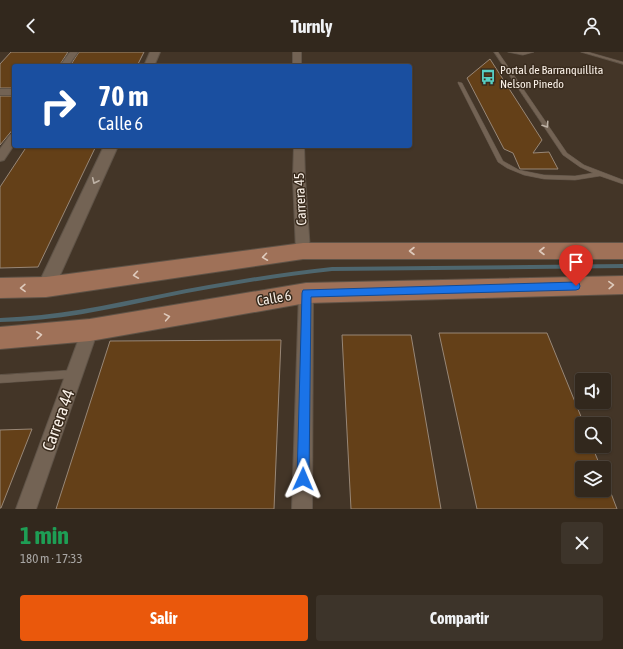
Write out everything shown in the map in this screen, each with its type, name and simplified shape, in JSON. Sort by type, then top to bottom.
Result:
[{"type":"main road","points":[[0,288],[46,287],[303,251],[623,251]]},
{"type":"main road","name":"Calle 6","points":[[0,338],[90,330],[306,293],[623,285]]},
{"type":"street","points":[[65,64],[74,52]]},
{"type":"street","points":[[150,64],[155,52]]},
{"type":"street","points":[[297,52],[297,64]]},
{"type":"street","points":[[0,92],[12,92]]},
{"type":"street","points":[[0,158],[12,140]]},
{"type":"street","points":[[46,287],[111,148]]},
{"type":"street","name":"Carrera 45","points":[[299,148],[303,251]]},
{"type":"street","points":[[302,509],[306,293]]},
{"type":"street","name":"Carrera 44","points":[[26,509],[90,330]]},
{"type":"lane","points":[[496,52],[565,154],[582,166],[623,182]]},
{"type":"lane","points":[[510,52],[523,54],[532,52]]},
{"type":"lane","points":[[583,52],[623,63]]},
{"type":"lane","points":[[460,83],[502,162],[510,168],[524,174],[540,177],[573,178],[601,174],[623,176]]},
{"type":"lane","points":[[0,379],[74,374]]},
{"type":"building","points":[[11,52],[68,52],[60,64],[12,64],[12,88],[0,88],[0,64]]},
{"type":"building","points":[[79,52],[144,52],[138,64],[71,64]]},
{"type":"building","points":[[490,59],[542,140],[533,153],[549,152],[558,169],[520,169],[513,153],[504,149],[467,78]]},
{"type":"building","points":[[0,96],[12,96],[12,130],[0,145]]},
{"type":"building","points":[[26,148],[95,148],[38,267],[0,268],[0,187]]},
{"type":"building","points":[[439,333],[547,333],[575,402],[575,409],[578,409],[581,417],[575,417],[575,453],[595,453],[598,461],[575,461],[575,497],[611,497],[611,493],[617,509],[477,509]]},
{"type":"building","points":[[342,335],[411,335],[441,509],[351,509]]},
{"type":"building","points":[[281,340],[274,509],[56,509],[110,341]]},
{"type":"building","points":[[32,429],[1,508],[0,508],[0,430]]},
{"type":"waterway","points":[[0,320],[41,318],[61,315],[247,280],[332,269],[623,266]]},
{"type":"place","name":"Portal de Barranquillita Nelson Pinedo","points":[[488,77]]},
{"type":"route","points":[[303,479],[306,293],[576,286]]}]
